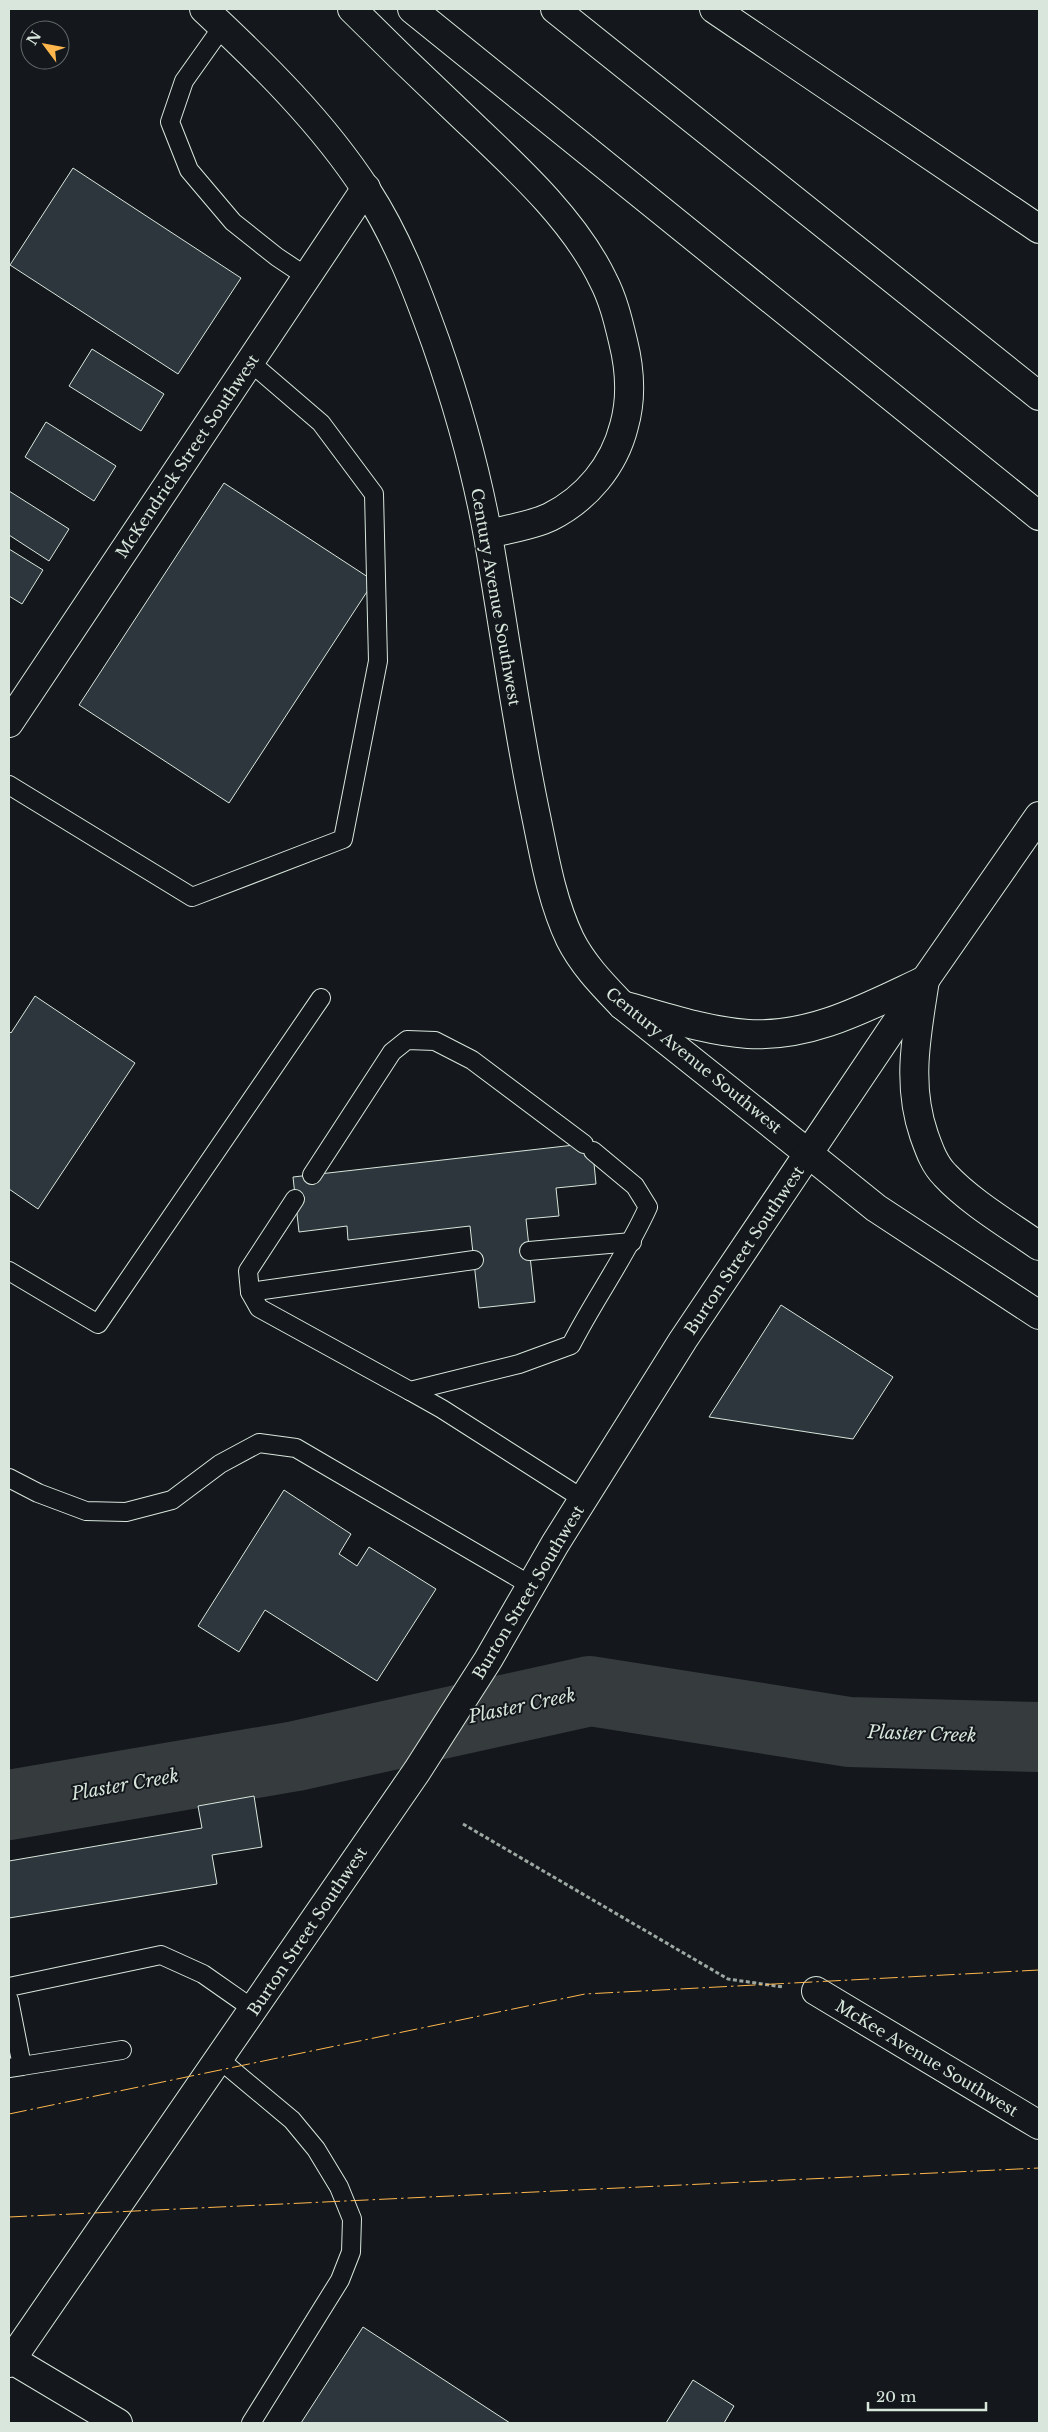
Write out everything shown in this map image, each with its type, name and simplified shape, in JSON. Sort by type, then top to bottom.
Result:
[{"type":"main road","points":[[352,9],[510,162],[553,208],[580,242],[603,279],[617,317],[628,367],[629,411],[622,437],[612,458],[602,474],[591,486],[570,504],[549,518],[488,534]]},
{"type":"main road","points":[[412,9],[1039,516]]},
{"type":"main road","points":[[555,9],[1039,396]]},
{"type":"main road","points":[[714,9],[1039,229]]},
{"type":"main road","name":"Century Avenue Southwest","points":[[214,18],[295,99],[334,146],[366,188],[400,248],[453,392],[488,534],[519,733],[557,907],[571,940],[583,960],[622,1005],[876,1208],[1039,1315]]},
{"type":"main road","name":"McKendrick Street Southwest","points":[[9,723],[366,188]]},
{"type":"main road","name":"Burton Street Southwest","points":[[10,2360],[417,1771],[488,1660],[584,1499],[683,1340],[925,980],[1039,816]]},
{"type":"main road","points":[[622,1005],[726,1031],[749,1034],[774,1033],[802,1030],[838,1020],[925,980]]},
{"type":"main road","points":[[925,980],[913,1064],[916,1109],[935,1164],[945,1176],[971,1197],[1039,1246]]},
{"type":"main road","name":"McKee Avenue Southwest","points":[[816,1991],[1039,2125]]},
{"type":"main road","points":[[10,2360],[118,2423]]},
{"type":"lane","points":[[214,18],[184,81],[170,122],[189,170],[233,222],[276,257],[306,277]]},
{"type":"lane","points":[[9,785],[192,897],[343,839],[378,661],[374,494],[321,423],[250,362]]},
{"type":"lane","points":[[9,1271],[98,1324],[321,998]]},
{"type":"lane","points":[[312,1175],[392,1052],[407,1040],[435,1041],[472,1060],[588,1147],[635,1186],[648,1207],[632,1242],[590,1308],[571,1345],[519,1364],[410,1391]]},
{"type":"lane","points":[[295,1199],[248,1271],[250,1292],[259,1308],[442,1409],[584,1499]]},
{"type":"lane","points":[[529,1251],[632,1242]]},
{"type":"lane","points":[[250,1292],[474,1260]]},
{"type":"lane","points":[[9,1478],[38,1493],[86,1511],[126,1512],[172,1500],[220,1464],[259,1443],[296,1448],[532,1586]]},
{"type":"lane","points":[[9,1987],[161,1955],[203,1974],[253,2009]]},
{"type":"lane","points":[[9,2000],[15,2067],[122,2050]]},
{"type":"lane","points":[[219,2059],[292,2120],[316,2150],[339,2187],[352,2219],[351,2252],[340,2280],[251,2423]]},
{"type":"path","points":[[463,1824],[728,1979],[816,1991]]},
{"type":"building","points":[[73,168],[241,278],[178,374],[10,265]]},
{"type":"building","points":[[92,349],[164,394],[141,431],[69,386]]},
{"type":"building","points":[[46,422],[116,466],[94,501],[25,457]]},
{"type":"building","points":[[224,483],[374,581],[229,803],[79,705]]},
{"type":"building","points":[[9,491],[69,529],[49,561],[9,535]]},
{"type":"building","points":[[9,549],[43,570],[22,604],[9,596]]},
{"type":"building","points":[[35,996],[135,1063],[38,1209],[9,1189],[9,1031],[11,1033]]},
{"type":"building","points":[[592,1143],[596,1184],[556,1188],[559,1216],[526,1219],[535,1302],[479,1308],[470,1226],[348,1240],[347,1226],[299,1232],[293,1177]]},
{"type":"building","points":[[781,1305],[893,1377],[853,1439],[709,1417]]},
{"type":"building","points":[[284,1490],[351,1534],[339,1554],[357,1566],[369,1547],[436,1589],[377,1681],[265,1610],[239,1652],[198,1626]]},
{"type":"building","points":[[254,1796],[262,1847],[212,1855],[217,1884],[9,1918],[9,1861],[202,1828],[198,1806]]},
{"type":"building","points":[[363,2327],[510,2423],[301,2423]]},
{"type":"building","points":[[693,2380],[734,2406],[724,2423],[666,2423]]},
{"type":"waterway","name":"Plaster Creek","points":[[9,1805],[296,1756],[590,1691],[849,1732],[1039,1737]]},
{"type":"power","points":[[9,2114],[585,1994],[1039,1970]]},
{"type":"power","points":[[9,2217],[1039,2168]]}]
